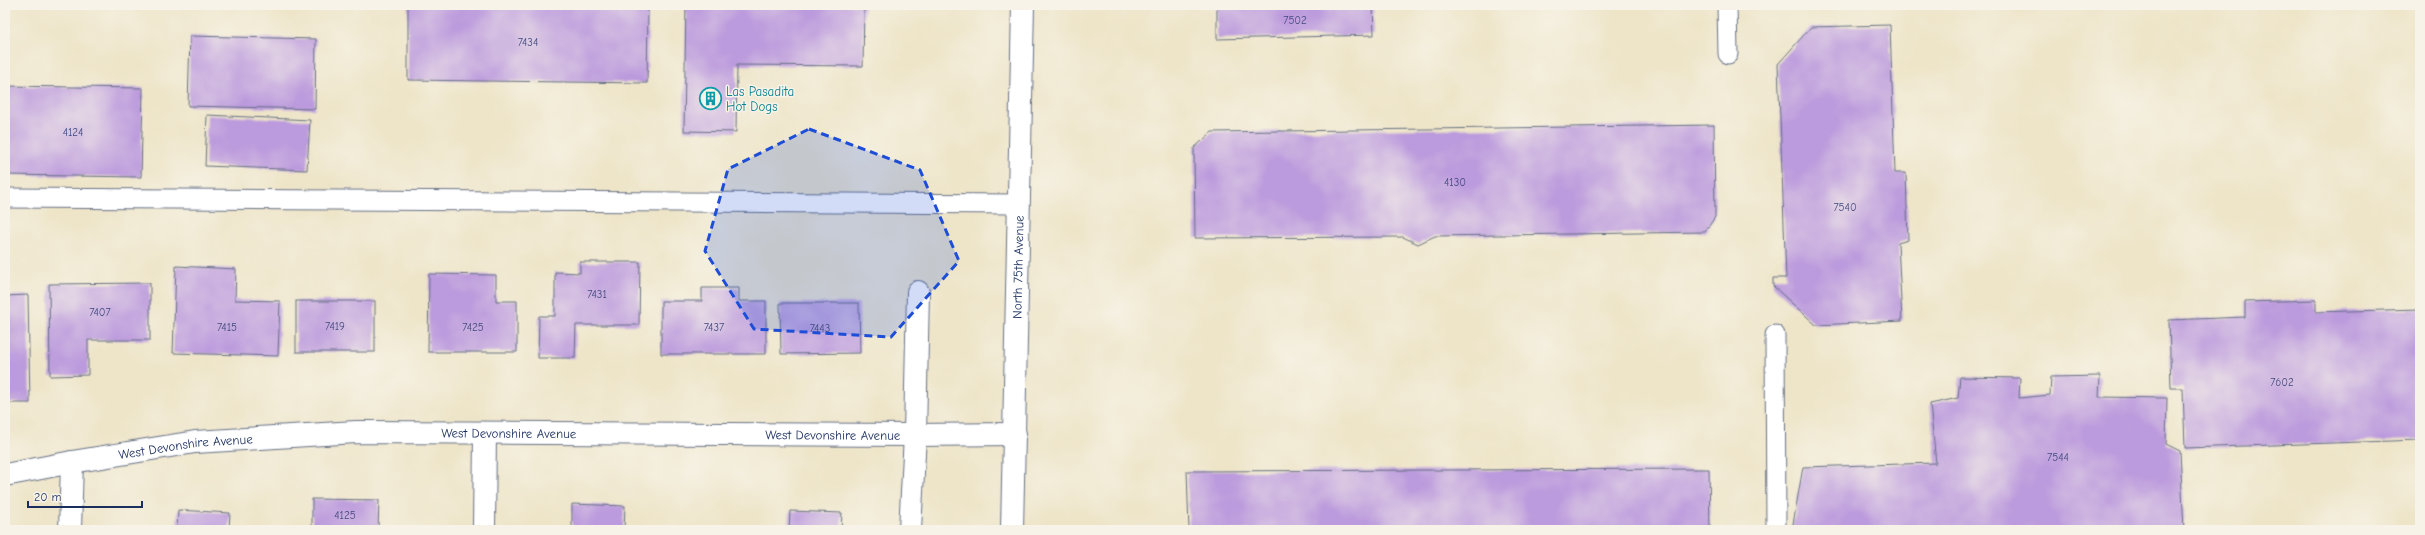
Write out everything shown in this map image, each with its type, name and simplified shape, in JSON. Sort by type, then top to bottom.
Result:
[{"type":"street","name":"North 75th Avenue","points":[[1012,530],[1023,5]]},
{"type":"street","points":[[910,530],[915,435],[918,292]]},
{"type":"street","name":"West Devonshire Avenue","points":[[5,475],[72,462],[195,442],[356,432],[915,435],[1015,434]]},
{"type":"street","points":[[484,530],[485,433]]},
{"type":"street","points":[[70,530],[72,462]]},
{"type":"lane","points":[[1727,5],[1728,54]]},
{"type":"lane","points":[[5,198],[1020,204]]},
{"type":"lane","points":[[1774,335],[1776,530]]},
{"type":"highlighted area","points":[[809,129],[920,170],[959,261],[891,337],[754,329],[705,251],[728,169]]},
{"type":"building","points":[[408,5],[648,5],[647,83],[408,80]]},
{"type":"building","name":"Las Pasadita Hot Dogs","points":[[686,5],[864,5],[863,66],[737,65],[736,132],[684,131]]},
{"type":"building","points":[[1217,5],[1373,5],[1374,35],[1217,39]]},
{"type":"building","points":[[1890,25],[1895,173],[1906,173],[1908,240],[1898,243],[1902,321],[1816,325],[1773,286],[1773,278],[1786,278],[1778,64],[1811,27]]},
{"type":"building","points":[[190,36],[316,39],[315,109],[188,106]]},
{"type":"building","points":[[5,86],[143,88],[141,177],[5,175]]},
{"type":"building","points":[[207,115],[310,120],[307,170],[205,166]]},
{"type":"building","points":[[1714,125],[1715,217],[1705,232],[1435,236],[1418,244],[1403,237],[1195,238],[1194,148],[1212,132]]},
{"type":"building","points":[[580,262],[640,262],[639,325],[576,325],[575,358],[538,358],[539,316],[555,316],[555,272],[580,273]]},
{"type":"building","points":[[176,266],[236,269],[235,300],[280,301],[278,356],[173,353]]},
{"type":"building","points":[[429,274],[496,275],[496,301],[517,301],[517,352],[428,352]]},
{"type":"building","points":[[150,283],[150,340],[88,340],[88,375],[50,376],[49,284]]},
{"type":"building","points":[[702,288],[739,288],[739,301],[766,301],[766,354],[661,354],[661,301],[702,301]]},
{"type":"building","points":[[28,295],[30,403],[5,403],[5,296]]},
{"type":"building","points":[[2316,300],[2316,312],[2420,309],[2420,440],[2185,448],[2183,388],[2171,388],[2169,320],[2245,317],[2245,302]]},
{"type":"building","points":[[296,301],[375,301],[375,352],[296,352]]},
{"type":"building","points":[[780,303],[859,303],[860,353],[781,354]]},
{"type":"building","points":[[2100,376],[2099,397],[2167,398],[2166,444],[2180,451],[2184,530],[1792,530],[1803,467],[1936,463],[1930,404],[1958,398],[1960,377],[2020,378],[2019,398],[2050,395],[2051,377]]},
{"type":"building","points":[[1709,469],[1710,530],[1189,530],[1187,471]]},
{"type":"building","points":[[312,499],[379,500],[378,530],[312,530]]},
{"type":"building","points":[[572,504],[625,506],[624,530],[572,530]]},
{"type":"building","points":[[178,510],[230,513],[229,530],[177,530]]},
{"type":"building","points":[[790,511],[842,513],[841,530],[789,530]]},
{"type":"place","name":"Las Pasadita Hot Dogs","points":[[710,98]]}]
